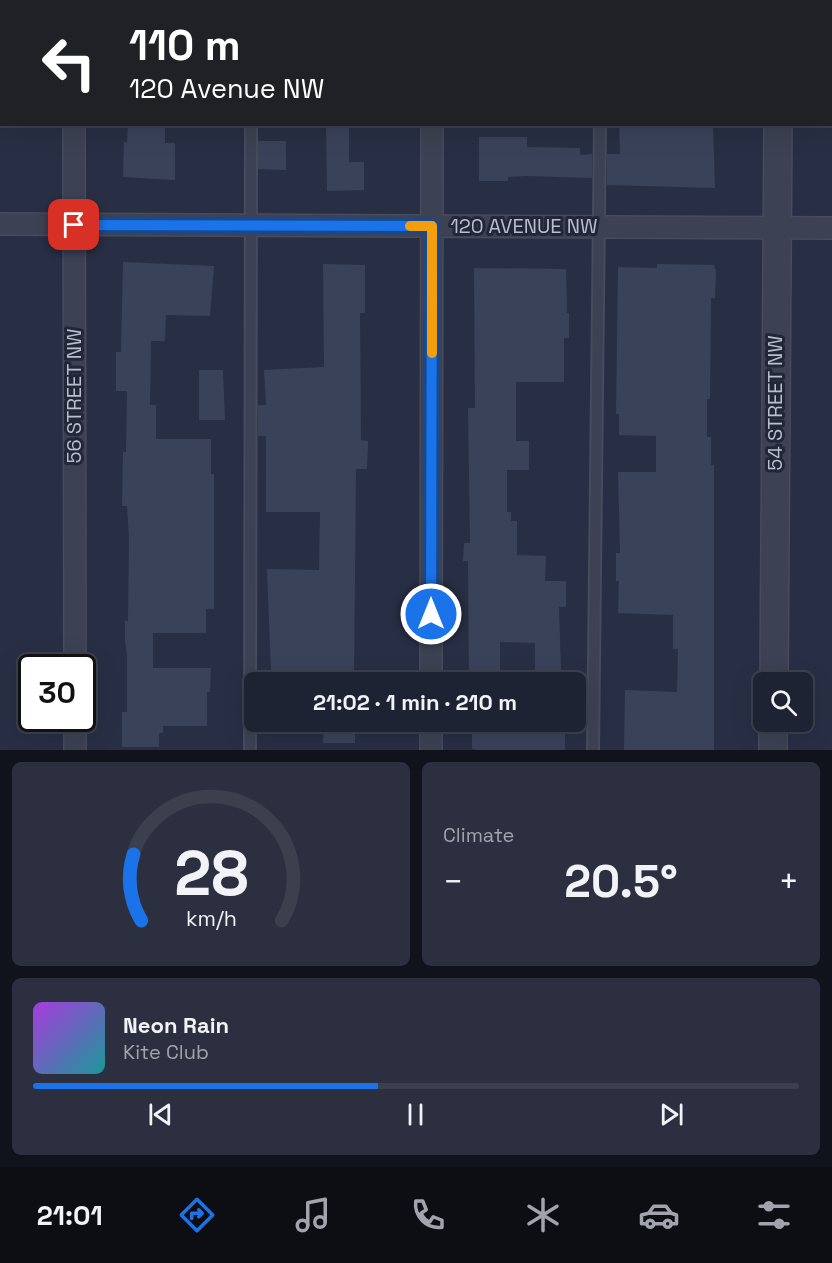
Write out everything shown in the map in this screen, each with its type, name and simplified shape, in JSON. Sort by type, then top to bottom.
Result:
[{"type":"street","name":"56 STREET NW","points":[[74,126],[75,654]]},
{"type":"street","points":[[431,672],[432,126]]},
{"type":"street","name":"54 STREET NW","points":[[774,672],[777,126]]},
{"type":"street","name":"120 AVENUE NW","points":[[0,224],[832,228]]},
{"type":"street","points":[[75,732],[75,750]]},
{"type":"street","points":[[431,732],[431,750]]},
{"type":"street","points":[[773,732],[773,750]]},
{"type":"lane","points":[[250,750],[251,126]]},
{"type":"lane","points":[[593,750],[600,126]]},
{"type":"building","points":[[128,126],[165,126],[165,143],[175,143],[175,180],[123,177],[124,142],[127,142]]},
{"type":"building","points":[[326,126],[349,126],[349,162],[364,162],[364,190],[327,191]]},
{"type":"building","points":[[619,126],[713,126],[715,188],[607,185],[607,154],[620,154]]},
{"type":"building","points":[[479,137],[527,137],[527,147],[580,148],[580,155],[592,154],[592,178],[527,176],[508,177],[508,181],[479,181]]},
{"type":"building","points":[[258,141],[286,141],[286,170],[258,169]]},
{"type":"building","points":[[123,262],[214,266],[210,316],[166,315],[165,341],[151,341],[150,405],[156,405],[156,439],[211,439],[211,474],[214,474],[214,609],[206,609],[206,633],[153,633],[153,668],[211,668],[210,692],[207,692],[207,726],[163,726],[163,733],[159,733],[159,747],[122,747],[122,712],[127,712],[125,621],[128,621],[129,539],[127,506],[122,506],[127,391],[116,391],[116,352],[121,352]]},
{"type":"building","points":[[323,264],[365,265],[365,313],[360,313],[361,440],[368,441],[367,469],[356,469],[354,672],[271,671],[267,569],[319,570],[320,512],[266,512],[266,436],[258,436],[258,405],[266,405],[264,370],[324,367]]},
{"type":"building","points":[[657,264],[714,265],[716,272],[715,298],[711,298],[710,399],[707,399],[707,437],[711,437],[711,465],[714,465],[714,750],[624,750],[625,690],[677,692],[678,649],[673,649],[673,615],[618,613],[619,581],[616,581],[616,553],[620,553],[618,472],[656,472],[656,436],[619,435],[619,414],[616,414],[618,267],[657,268]]},
{"type":"building","points":[[474,268],[566,269],[569,338],[564,338],[564,382],[516,382],[516,441],[529,441],[529,470],[507,470],[507,512],[511,512],[511,521],[517,521],[517,555],[546,556],[545,581],[566,581],[566,607],[559,607],[561,671],[535,670],[535,643],[500,642],[500,672],[469,672],[468,561],[463,561],[464,543],[470,543],[468,408],[475,408]]},
{"type":"building","points":[[199,370],[223,370],[225,420],[199,420]]},
{"type":"building","points":[[324,732],[355,732],[355,743],[323,743]]},
{"type":"building","points":[[472,732],[565,732],[565,750],[472,749]]},
{"type":"slow traffic","points":[[410,226],[432,226],[432,353]]},
{"type":"route","points":[[74,225],[432,226],[431,614]]}]
